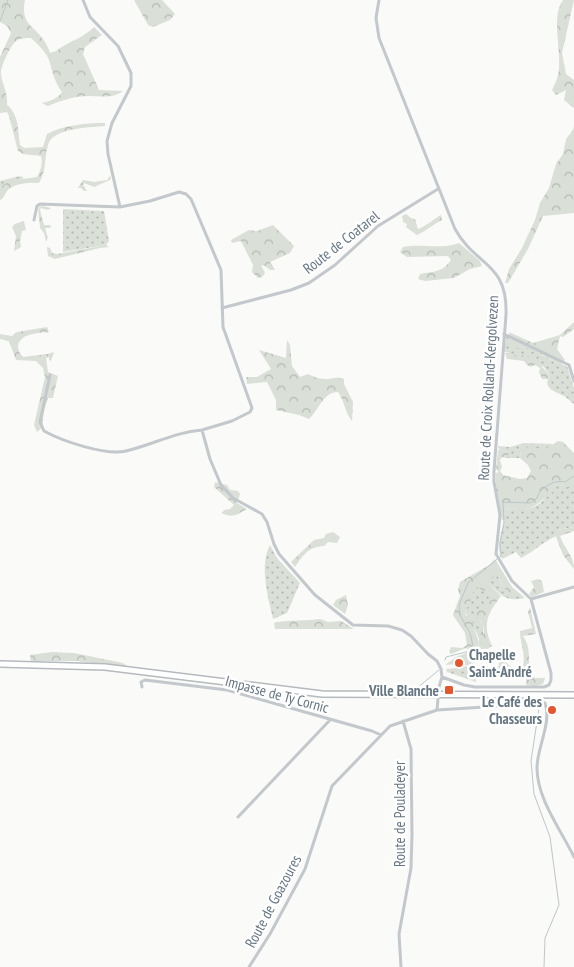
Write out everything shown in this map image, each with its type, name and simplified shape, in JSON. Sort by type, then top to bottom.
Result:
[{"type":"main road","points":[[0,664],[105,667],[322,694],[574,695]]},
{"type":"street","points":[[83,0],[90,17],[118,46],[132,73],[130,86],[112,123],[107,141],[108,154],[120,207]]},
{"type":"street","name":"Route de Croix Rolland-Kergolvezen","points":[[380,0],[376,18],[379,38],[455,229],[463,242],[495,272],[504,289],[506,305],[494,476],[500,515],[495,552],[512,581],[531,599]]},
{"type":"street","name":"Route de Coatarel","points":[[222,308],[291,290],[308,283],[335,264],[378,226],[438,189]]},
{"type":"street","points":[[34,220],[37,206],[40,204],[120,207],[150,201],[179,192],[189,196],[219,264],[222,276],[223,327],[251,402],[251,411],[232,421],[123,452],[96,449],[44,431],[40,422],[50,375]]},
{"type":"street","points":[[504,334],[569,365],[574,381]]},
{"type":"street","points":[[202,430],[212,466],[223,488],[233,498],[262,514],[279,554],[315,595],[353,625],[388,626],[406,632],[438,663],[442,678],[438,710]]},
{"type":"street","points":[[472,687],[547,686],[550,683],[551,676],[531,599],[574,587]]},
{"type":"street","points":[[442,678],[472,687],[486,695]]},
{"type":"street","name":"Impasse de Ty Cornic","points":[[142,687],[141,682],[145,680],[227,690],[381,735]]},
{"type":"street","name":"Route de Goazoures","points":[[249,967],[266,941],[305,869],[332,786],[393,724],[438,710],[501,706],[534,701],[545,703],[547,712],[538,755],[538,777],[549,808],[574,857]]},
{"type":"street","points":[[238,817],[330,720]]},
{"type":"street","name":"Route de Pouladeyer","points":[[401,967],[399,937],[411,868],[412,835],[410,749],[403,721]]},
{"type":"green space","points":[[0,0],[25,0],[24,15],[26,20],[41,36],[50,53],[82,36],[94,27],[102,35],[85,47],[83,54],[99,90],[123,91],[111,96],[73,98],[48,106],[42,103],[56,98],[62,92],[54,78],[49,60],[42,49],[31,38],[16,41],[6,56],[1,74],[7,96],[7,105],[16,118],[20,145],[24,148],[43,147],[47,134],[68,127],[98,123],[105,123],[105,126],[64,132],[51,139],[39,183],[14,186],[0,200],[0,187],[9,181],[37,177],[42,162],[41,156],[23,154],[18,151],[9,116],[7,112],[0,113],[0,57],[11,33],[7,26],[0,22]]},
{"type":"green space","points":[[134,0],[162,0],[175,14],[170,20],[153,27],[148,25]]},
{"type":"green space","points":[[563,0],[574,0],[562,53],[566,74],[574,80],[574,108],[564,100],[566,90],[556,95],[552,90],[558,77],[557,16]]},
{"type":"green space","points":[[574,125],[574,213],[543,216],[528,249],[508,283],[505,283],[509,269],[522,248],[535,220],[540,203],[549,188],[556,164],[563,154],[566,139],[573,130]]},
{"type":"green space","points":[[20,176],[24,178],[18,181],[9,181],[0,187],[0,181]]},
{"type":"green space","points":[[110,176],[110,180],[94,187],[84,183],[83,185],[87,191],[78,188],[83,180],[94,182],[107,180]]},
{"type":"green space","points":[[39,207],[51,208],[48,210],[41,208],[40,210],[44,225],[50,225],[51,227],[45,228],[48,238],[46,241],[44,233],[40,228],[38,215]]},
{"type":"green space","points":[[63,209],[104,211],[109,241],[106,245],[63,252]]},
{"type":"green space","points":[[406,214],[415,219],[418,229],[441,215],[442,220],[417,235],[406,227],[407,224],[403,222],[402,216]]},
{"type":"green space","points":[[24,221],[26,230],[22,231],[21,247],[14,251],[16,236],[12,227]]},
{"type":"green space","points":[[273,225],[294,246],[290,253],[270,262],[275,270],[270,270],[261,265],[265,273],[262,277],[258,278],[252,272],[253,265],[241,241],[232,243],[231,240],[249,230],[257,231]]},
{"type":"green space","points":[[459,243],[480,261],[482,266],[470,269],[454,278],[425,281],[418,279],[420,274],[437,271],[448,264],[451,260],[448,256],[407,257],[400,252],[403,247],[444,246]]},
{"type":"green space","points":[[106,245],[109,247],[55,259],[48,256],[47,247],[50,248],[52,253],[57,254]]},
{"type":"green space","points":[[574,322],[574,329],[563,337],[560,336],[557,349],[565,360],[561,364],[530,351],[529,348],[511,346],[509,332],[533,343],[560,335]]},
{"type":"green space","points":[[47,327],[49,332],[26,336],[22,338],[18,346],[19,352],[23,357],[54,352],[51,361],[49,357],[46,358],[48,372],[58,376],[53,398],[48,398],[43,416],[43,427],[37,432],[34,425],[45,377],[43,368],[36,361],[16,360],[9,341],[0,339],[0,334],[12,336],[17,332]]},
{"type":"green space","points":[[506,336],[518,348],[529,348],[555,362],[567,366],[574,388],[574,404],[548,387],[547,384],[550,376],[544,367],[521,355],[511,355],[510,352],[504,352]]},
{"type":"green space","points":[[287,340],[290,345],[292,366],[300,377],[308,374],[322,379],[344,379],[344,384],[353,402],[352,421],[338,392],[325,398],[309,419],[276,410],[276,400],[267,382],[247,384],[246,377],[257,377],[271,369],[259,350],[286,358]]},
{"type":"green space","points":[[510,352],[512,355],[526,355],[531,360],[536,360],[550,376],[547,379],[542,379],[539,372],[540,368],[535,365],[531,367],[524,361],[507,359],[505,353]]},
{"type":"green space","points":[[558,441],[563,442],[574,453],[574,485],[569,488],[560,488],[559,484],[555,485],[553,492],[535,506],[524,509],[509,508],[506,510],[506,520],[502,520],[496,484],[496,473],[499,472],[496,469],[499,449],[509,454],[507,458],[502,457],[500,460],[502,467],[500,471],[503,475],[520,479],[527,478],[531,471],[528,465],[520,458],[521,450],[528,447],[543,449]]},
{"type":"green space","points":[[524,443],[553,444],[547,449],[540,451],[534,448],[521,451],[520,458],[507,458],[509,454],[499,449],[498,446],[510,447]]},
{"type":"green space","points":[[215,482],[227,485],[230,490],[238,491],[240,494],[237,503],[247,509],[232,516],[222,513],[234,505],[214,487]]},
{"type":"green space","points":[[555,485],[574,485],[574,527],[557,530],[556,536],[521,558],[516,552],[502,559],[499,542],[506,510],[509,508],[532,508],[548,496]]},
{"type":"green space","points":[[574,527],[574,531],[560,536],[574,564],[574,569],[563,555],[555,534],[557,530]]},
{"type":"green space","points":[[333,532],[340,537],[337,543],[328,542],[324,546],[310,550],[295,567],[291,562],[314,540],[324,538],[326,534]]},
{"type":"green space","points":[[270,545],[277,558],[300,583],[287,613],[273,619],[265,572],[265,562]]},
{"type":"green space","points":[[495,559],[512,587],[525,598],[508,591],[502,585],[498,576],[486,579],[501,596],[489,614],[487,632],[492,646],[487,649],[483,648],[480,634],[484,633],[483,624],[475,616],[479,610],[485,608],[486,602],[492,600],[493,597],[491,594],[476,587],[473,588],[473,596],[465,612],[466,616],[471,616],[472,618],[478,638],[477,649],[475,654],[466,648],[451,654],[449,652],[451,647],[462,648],[467,645],[465,633],[453,615],[460,596],[458,590],[460,582],[489,565]]},
{"type":"green space","points":[[498,576],[502,585],[508,591],[525,598],[511,599],[501,595],[486,579]]},
{"type":"green space","points":[[538,579],[542,581],[544,592],[532,597],[529,594],[534,587],[531,581]]},
{"type":"green space","points":[[476,586],[494,597],[485,608],[480,622],[483,624],[483,648],[487,649],[478,649],[479,638],[465,612],[473,588]]},
{"type":"green space","points":[[346,595],[348,605],[345,614],[333,605],[336,600]]},
{"type":"green space","points":[[530,607],[536,634],[523,636],[528,647],[532,673],[535,678],[545,678],[543,684],[535,686],[526,685],[526,678],[522,675],[520,677],[509,673],[493,672],[490,669],[499,666],[498,658],[503,659],[512,667],[523,666],[524,657],[520,631],[532,628],[528,612]]},
{"type":"green space","points":[[320,619],[328,622],[341,621],[354,629],[275,629],[274,623],[282,621]]},
{"type":"green space","points":[[472,651],[474,666],[463,665],[463,662],[457,661],[456,664],[445,665],[456,657]]},
{"type":"green space","points":[[52,652],[74,653],[123,663],[128,667],[75,661],[31,661],[30,655]]},
{"type":"green space","points":[[458,665],[472,668],[475,673],[476,682],[447,672],[446,669],[457,668]]},
{"type":"waterway","points":[[0,21],[8,0]]},
{"type":"waterway","points":[[445,660],[446,657],[474,650],[470,633],[460,615],[459,605],[468,583],[501,556],[500,543],[504,523],[503,502],[530,503],[548,485],[561,481],[565,482],[574,476]]},
{"type":"waterway","points":[[417,688],[439,670]]},
{"type":"waterway","points":[[537,705],[539,708],[531,761],[534,794],[550,837],[559,905],[545,938],[544,967]]},
{"type":"place","name":"Chapelle Saint-André","points":[[459,663]]},
{"type":"place","name":"Ville Blanche","points":[[449,690]]},
{"type":"place","name":"Le Café des Chasseurs","points":[[552,710]]}]
